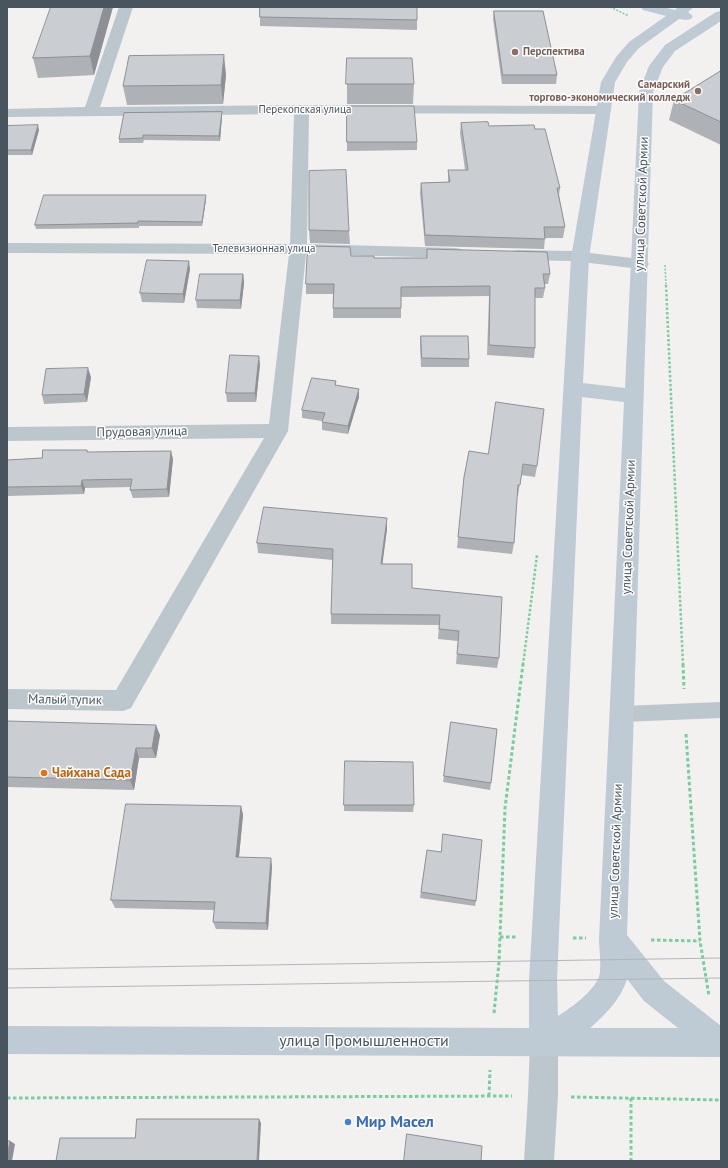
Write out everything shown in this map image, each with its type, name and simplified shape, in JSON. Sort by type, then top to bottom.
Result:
[{"type":"main road","points":[[650,8],[692,16],[721,15]]},
{"type":"main road","points":[[678,13],[684,26],[685,37]]},
{"type":"main road","points":[[544,1042],[543,980],[580,258],[608,82],[621,60],[634,45],[678,13]]},
{"type":"main road","name":"улица Советской Армии","points":[[544,1042],[579,1019],[599,1001],[613,980],[613,939],[646,92],[656,66],[670,48],[721,15]]},
{"type":"main road","points":[[573,389],[634,396]]},
{"type":"main road","points":[[613,939],[654,991],[720,1043]]},
{"type":"main road","name":"улица Промышленности","points":[[7,1040],[720,1043]]},
{"type":"street","points":[[91,112],[126,7]]},
{"type":"street","points":[[278,431],[298,249],[302,109]]},
{"type":"street","name":"Перекопская улица","points":[[7,112],[302,109],[604,110]]},
{"type":"street","name":"Телевизионная улица","points":[[7,248],[298,249],[471,254]]},
{"type":"street","points":[[503,254],[573,256],[640,264]]},
{"type":"street","name":"Прудовая улица","points":[[7,434],[278,431]]},
{"type":"street","name":"Малый тупик","points":[[7,699],[123,702],[278,431]]},
{"type":"street","points":[[539,1161],[543,1096],[544,1042]]},
{"type":"lane","points":[[622,714],[721,710]]},
{"type":"path","points":[[665,261],[684,712],[700,941],[709,1000]]},
{"type":"path","points":[[7,1098],[543,1096],[721,1100]]},
{"type":"path","points":[[630,1161],[631,1098]]},
{"type":"building","points":[[51,7],[104,7],[90,56],[33,58]]},
{"type":"building","points":[[260,7],[417,7],[417,20],[260,17]]},
{"type":"building","points":[[494,11],[543,11],[557,75],[503,75]]},
{"type":"building","points":[[224,55],[221,85],[123,86],[129,56]]},
{"type":"building","points":[[347,58],[412,58],[414,84],[346,84]]},
{"type":"building","points":[[721,71],[721,122],[674,100]]},
{"type":"building","points":[[347,106],[414,106],[417,142],[347,142]]},
{"type":"building","points":[[222,112],[219,136],[143,135],[143,138],[119,139],[124,113]]},
{"type":"building","points":[[488,122],[489,126],[534,125],[535,129],[545,129],[560,188],[557,188],[565,227],[544,227],[545,239],[425,235],[421,183],[450,182],[448,170],[468,170],[461,123]]},
{"type":"building","points":[[38,125],[31,150],[7,150],[7,126]]},
{"type":"building","points":[[346,170],[349,231],[309,230],[309,171]]},
{"type":"building","points":[[44,195],[206,195],[202,222],[138,221],[138,223],[35,225]]},
{"type":"building","points":[[308,246],[350,247],[351,256],[374,256],[374,258],[427,258],[427,249],[547,252],[550,274],[543,274],[545,288],[535,288],[535,348],[489,345],[490,286],[401,287],[401,308],[333,308],[334,284],[306,284]]},
{"type":"building","points":[[147,260],[189,261],[183,294],[140,293]]},
{"type":"building","points":[[200,274],[243,274],[240,300],[196,300]]},
{"type":"building","points":[[421,336],[468,336],[469,359],[422,358]]},
{"type":"building","points":[[230,355],[259,356],[255,393],[226,393]]},
{"type":"building","points":[[88,368],[84,394],[42,395],[46,369]]},
{"type":"building","points":[[312,378],[336,381],[335,385],[359,389],[348,426],[322,422],[325,413],[302,410]]},
{"type":"building","points":[[496,402],[544,409],[537,466],[523,464],[520,485],[518,485],[514,543],[458,537],[464,477],[469,451],[488,454]]},
{"type":"building","points":[[43,450],[87,450],[87,452],[171,451],[167,489],[130,490],[132,479],[82,480],[81,486],[7,487],[7,460],[42,458]]},
{"type":"building","points":[[264,507],[387,518],[381,564],[412,564],[412,588],[502,597],[499,658],[457,654],[459,631],[439,629],[440,615],[331,614],[333,549],[257,543]]},
{"type":"building","points":[[7,721],[156,725],[152,748],[136,748],[130,780],[7,777]]},
{"type":"building","points":[[451,722],[497,729],[491,783],[444,776]]},
{"type":"building","points":[[345,761],[413,762],[414,805],[344,805]]},
{"type":"building","points":[[126,804],[241,806],[236,857],[271,858],[266,923],[213,922],[215,902],[111,900]]},
{"type":"building","points":[[443,834],[482,840],[476,901],[421,892],[427,850],[441,852]]},
{"type":"building","points":[[137,1119],[259,1119],[257,1161],[56,1161],[60,1138],[135,1138]]},
{"type":"building","points":[[407,1134],[482,1146],[481,1161],[404,1161]]},
{"type":"building","points":[[7,1141],[10,1141],[7,1157]]},
{"type":"tram line","points":[[7,969],[721,958]]},
{"type":"tram line","points":[[7,988],[721,978]]},
{"type":"place","name":"Перспектива","points":[[515,52]]},
{"type":"place","name":"Самарский торгово-экономический колледж","points":[[698,91]]},
{"type":"place","name":"Чайхана Сада","points":[[44,773]]},
{"type":"place","name":"Мир Масел","points":[[348,1122]]}]
